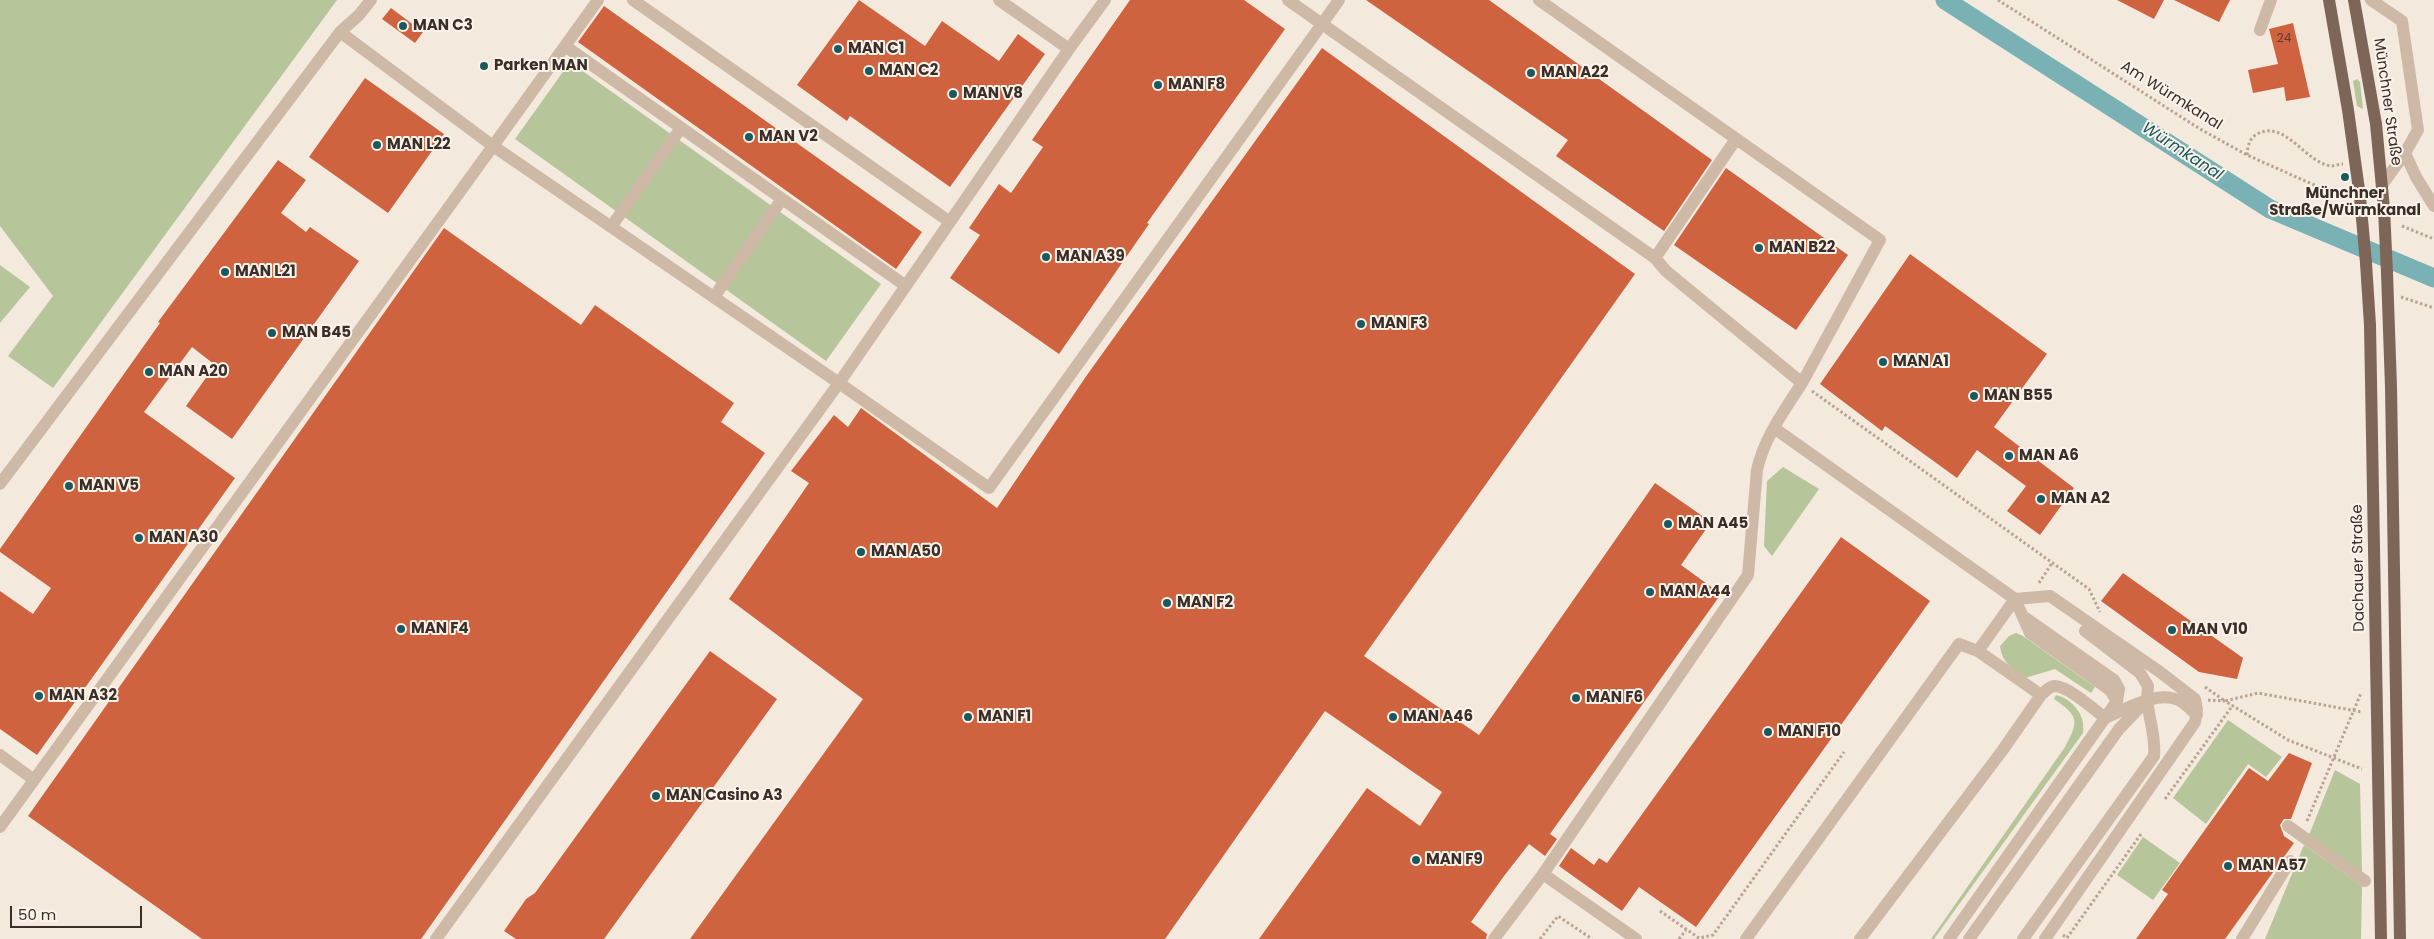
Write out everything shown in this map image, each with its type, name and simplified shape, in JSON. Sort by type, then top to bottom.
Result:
[{"type":"main road","name":"Dachauer Straße","points":[[2329,0],[2348,110],[2360,198],[2370,325],[2381,939]]},
{"type":"main road","name":"Münchner Straße","points":[[2354,0],[2376,124],[2384,209],[2391,387],[2400,939]]},
{"type":"street","points":[[0,484],[340,32],[371,0]]},
{"type":"street","points":[[0,827],[598,0]]},
{"type":"street","points":[[633,0],[950,222]]},
{"type":"street","points":[[999,0],[1069,49]]},
{"type":"street","points":[[436,939],[839,383],[1069,49],[1105,0]]},
{"type":"street","points":[[1288,0],[1655,258],[1666,271],[1802,383]]},
{"type":"street","points":[[340,32],[493,146],[989,488],[1339,0]]},
{"type":"street","points":[[1494,939],[1543,874],[1748,575],[1756,470],[1765,445],[1802,383],[1880,240],[1539,0]]},
{"type":"street","points":[[2260,30],[2271,0]]},
{"type":"street","name":"Münchner Straße","points":[[2371,0],[2402,20],[2418,130],[2405,153],[2382,185]]},
{"type":"street","points":[[565,46],[906,286]]},
{"type":"street","points":[[611,227],[681,128]]},
{"type":"street","points":[[1655,258],[1736,139]]},
{"type":"street","points":[[2405,153],[2434,206]]},
{"type":"street","points":[[714,297],[782,199]]},
{"type":"street","points":[[1774,428],[2016,599],[2030,633],[2110,690],[2117,701],[1949,939]]},
{"type":"street","points":[[1978,651],[2016,599],[2050,596],[2160,672],[2195,699],[2197,715],[2195,722],[2045,939]]},
{"type":"street","points":[[2023,939],[2154,756],[2155,739],[2147,700],[2148,686],[2140,672],[2038,597]]},
{"type":"street","points":[[1746,939],[1780,895],[1959,644],[1978,651],[2041,695]]},
{"type":"street","points":[[1860,939],[2002,751],[2041,695],[2049,688],[2056,686],[2069,691],[2105,718]]},
{"type":"street","points":[[2105,718],[2147,700],[2165,697],[2181,701],[2197,715]]},
{"type":"street","points":[[1969,939],[2118,729],[2147,700]]},
{"type":"street","points":[[0,755],[33,779]]},
{"type":"street","points":[[2288,826],[2365,881]]},
{"type":"street","points":[[2242,939],[2290,861]]},
{"type":"street","points":[[1543,874],[1636,939]]},
{"type":"path","name":"Am Würmkanal","points":[[1998,0],[2200,129],[2247,156],[2341,197]]},
{"type":"path","points":[[2247,156],[2248,144],[2252,136],[2263,131],[2275,132],[2321,162],[2332,166],[2344,163]]},
{"type":"path","points":[[2402,226],[2434,239]]},
{"type":"path","points":[[2399,297],[2434,308]]},
{"type":"path","points":[[1802,383],[2089,589],[2100,612]]},
{"type":"path","points":[[2300,835],[2362,689]]},
{"type":"path","points":[[2195,699],[2226,701],[2258,693],[2363,712]]},
{"type":"path","points":[[2226,701],[2288,740],[2362,769]]},
{"type":"path","points":[[2166,799],[2233,705]]},
{"type":"path","points":[[1660,911],[1699,938],[1713,935],[1844,752]]},
{"type":"path","points":[[1540,939],[1558,916],[1592,939]]},
{"type":"path","points":[[1679,939],[1686,930]]},
{"type":"green space","points":[[0,0],[337,0],[53,388],[8,356],[53,296],[0,226]]},
{"type":"green space","points":[[570,62],[881,284],[826,361],[515,139]]},
{"type":"green space","points":[[2357,79],[2360,82],[2363,109],[2357,106],[2353,81]]},
{"type":"green space","points":[[0,265],[30,287],[0,323]]},
{"type":"green space","points":[[1783,467],[1819,489],[1772,556],[1764,546],[1767,481]]},
{"type":"green space","points":[[2016,633],[2095,687],[2091,693],[2055,669],[2025,678],[2008,665],[2003,657],[2000,646],[2009,636]]},
{"type":"green space","points":[[2056,695],[2068,700],[2077,709],[2082,720],[2083,733],[1934,939],[1931,939],[2070,738],[2074,720],[2068,710],[2054,699]]},
{"type":"green space","points":[[2228,720],[2282,757],[2266,777],[2248,764],[2206,824],[2173,798]]},
{"type":"green space","points":[[2335,770],[2360,784],[2362,872],[2309,835]]},
{"type":"green space","points":[[2143,837],[2180,863],[2153,900],[2117,875]]},
{"type":"green space","points":[[2304,845],[2362,886],[2361,939],[2265,939]]},
{"type":"building","name":"MAN V8","points":[[859,0],[925,46],[942,21],[999,61],[1018,34],[1045,54],[950,187],[850,116],[847,121],[797,85]]},
{"type":"building","points":[[1130,0],[1244,0],[1285,29],[1147,223],[1149,224],[1059,354],[950,278],[980,235],[969,228],[999,184],[1011,193],[1043,147],[1032,140]]},
{"type":"building","name":"MAN A22","points":[[1366,0],[1489,0],[1712,160],[1664,231],[1556,156],[1568,140]]},
{"type":"building","points":[[2117,0],[2164,0],[2154,19]]},
{"type":"building","points":[[2174,0],[2230,0],[2219,22]]},
{"type":"building","name":"MAN V2","points":[[604,6],[922,232],[896,269],[578,42]]},
{"type":"building","name":"MAN C3","points":[[391,8],[423,32],[415,43],[382,19]]},
{"type":"building","points":[[2293,23],[2310,97],[2286,101],[2284,87],[2253,93],[2248,70],[2278,64],[2269,29]]},
{"type":"building","points":[[1322,48],[1635,274],[1364,656],[1479,735],[1655,483],[1711,522],[1681,565],[1721,594],[1550,834],[1557,839],[1545,856],[1529,844],[1471,922],[1487,934],[1486,939],[1259,939],[1367,788],[1420,826],[1442,792],[1325,711],[1165,939],[690,939],[863,699],[729,599],[809,483],[791,471],[834,415],[848,427],[861,408],[997,508],[1087,375]]},
{"type":"building","name":"MAN L22","points":[[365,78],[444,134],[388,213],[309,157]]},
{"type":"building","points":[[278,160],[306,180],[281,213],[306,232],[310,227],[359,261],[232,439],[186,406],[215,365],[192,347],[144,412],[235,478],[37,755],[0,729],[0,591],[33,614],[51,588],[0,552],[0,549],[160,323],[158,322]]},
{"type":"building","name":"MAN B22","points":[[1726,168],[1848,255],[1796,330],[1674,245]]},
{"type":"building","name":"MAN F4","points":[[444,228],[581,325],[595,305],[734,403],[721,422],[765,453],[421,939],[202,939],[28,816]]},
{"type":"building","points":[[1910,254],[2047,354],[1994,427],[2074,488],[2040,535],[2007,511],[2026,486],[1977,450],[1957,478],[1885,426],[1882,431],[1820,384]]},
{"type":"building","name":"MAN F10","points":[[1841,537],[1930,601],[1696,927],[1639,887],[1622,911],[1559,866],[1571,848],[1594,865],[1599,858],[1607,863]]},
{"type":"building","name":"MAN V10","points":[[2123,573],[2243,658],[2237,679],[2199,672],[2101,601]]},
{"type":"building","name":"MAN Casino A3","points":[[710,651],[777,699],[604,939],[516,939],[504,931],[526,899],[535,893]]},
{"type":"building","name":"MAN A57","points":[[2289,753],[2312,763],[2291,819],[2284,819],[2280,825],[2284,836],[2294,843],[2225,939],[2136,939],[2168,894],[2162,890],[2249,768],[2268,781]]},
{"type":"waterway","name":"Würmkanal","points":[[1945,0],[2270,209],[2434,278]]},
{"type":"place","name":"MAN C3","points":[[403,26]]},
{"type":"place","name":"MAN C1","points":[[838,49]]},
{"type":"place","name":"Parken MAN","points":[[484,66]]},
{"type":"place","name":"MAN C2","points":[[869,71]]},
{"type":"place","name":"MAN A22","points":[[1531,73]]},
{"type":"place","name":"MAN F8","points":[[1158,85]]},
{"type":"place","name":"MAN V8","points":[[953,94]]},
{"type":"place","name":"MAN V2","points":[[749,137]]},
{"type":"place","name":"MAN L22","points":[[377,145]]},
{"type":"place","name":"Münchner Straße/Würmkanal","points":[[2345,177]]},
{"type":"place","name":"MAN B22","points":[[1759,248]]},
{"type":"place","name":"MAN A39","points":[[1046,257]]},
{"type":"place","name":"MAN L21","points":[[225,272]]},
{"type":"place","name":"MAN F3","points":[[1361,324]]},
{"type":"place","name":"MAN B45","points":[[272,333]]},
{"type":"place","name":"MAN A1","points":[[1883,362]]},
{"type":"place","name":"MAN A20","points":[[149,372]]},
{"type":"place","name":"MAN B55","points":[[1974,396]]},
{"type":"place","name":"MAN A6","points":[[2009,456]]},
{"type":"place","name":"MAN V5","points":[[69,486]]},
{"type":"place","name":"MAN A2","points":[[2041,499]]},
{"type":"place","name":"MAN A45","points":[[1668,524]]},
{"type":"place","name":"MAN A30","points":[[139,538]]},
{"type":"place","name":"MAN A50","points":[[861,552]]},
{"type":"place","name":"MAN A44","points":[[1650,592]]},
{"type":"place","name":"MAN F2","points":[[1167,603]]},
{"type":"place","name":"MAN F4","points":[[401,629]]},
{"type":"place","name":"MAN V10","points":[[2172,630]]},
{"type":"place","name":"MAN A32","points":[[39,696]]},
{"type":"place","name":"MAN F6","points":[[1576,698]]},
{"type":"place","name":"MAN F1","points":[[968,717]]},
{"type":"place","name":"MAN A46","points":[[1393,717]]},
{"type":"place","name":"MAN F10","points":[[1768,732]]},
{"type":"place","name":"MAN Casino A3","points":[[656,796]]},
{"type":"place","name":"MAN F9","points":[[1416,860]]},
{"type":"place","name":"MAN A57","points":[[2228,866]]}]
